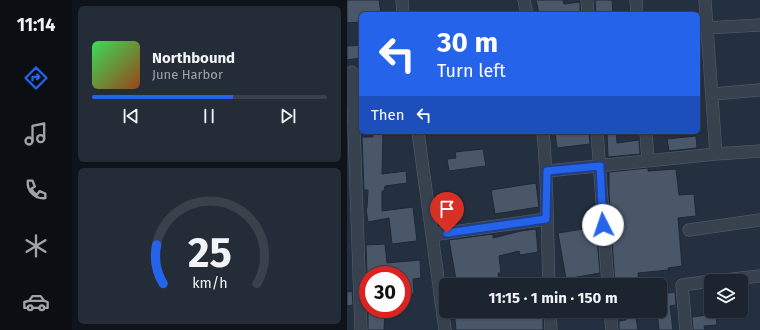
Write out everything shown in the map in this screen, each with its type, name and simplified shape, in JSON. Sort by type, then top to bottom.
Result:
[{"type":"street","points":[[402,0],[403,12]]},
{"type":"street","points":[[524,0],[527,12]]},
{"type":"street","points":[[587,0],[588,12]]},
{"type":"street","points":[[636,0],[637,12]]},
{"type":"street","points":[[705,0],[717,154]]},
{"type":"street","points":[[706,28],[760,25]]},
{"type":"street","points":[[353,72],[361,330]]},
{"type":"street","points":[[713,94],[760,90]]},
{"type":"street","points":[[418,134],[445,330]]},
{"type":"street","points":[[543,134],[547,171],[546,219],[549,278]]},
{"type":"street","points":[[597,134],[608,278]]},
{"type":"street","points":[[646,134],[648,161]]},
{"type":"street","points":[[547,171],[760,151]]},
{"type":"street","points":[[432,235],[546,219]]},
{"type":"street","points":[[689,230],[760,220]]},
{"type":"street","points":[[748,277],[760,276]]},
{"type":"street","points":[[686,330],[682,285],[704,282]]},
{"type":"street","points":[[550,318],[551,330]]},
{"type":"street","points":[[611,318],[612,330]]},
{"type":"building","points":[[347,0],[379,0],[381,12],[359,12],[359,22],[347,23]]},
{"type":"building","points":[[536,0],[563,0],[564,4],[580,2],[580,12],[539,12]]},
{"type":"building","points":[[595,0],[612,0],[613,12],[596,12]]},
{"type":"building","points":[[359,45],[359,58],[347,60],[347,46]]},
{"type":"building","points":[[373,134],[383,134],[382,174],[406,171],[407,183],[385,186],[384,191],[382,191],[382,211],[413,207],[417,241],[392,244],[389,218],[368,222],[366,208],[368,190],[364,190],[362,137],[373,137]]},
{"type":"building","points":[[555,134],[589,134],[590,144],[557,148]]},
{"type":"building","points":[[607,134],[616,134],[617,143],[639,140],[640,154],[608,157]]},
{"type":"building","points":[[696,136],[697,148],[669,151],[667,139]]},
{"type":"building","points":[[483,149],[486,166],[449,171],[447,159],[456,158],[455,152]]},
{"type":"building","points":[[648,168],[648,171],[676,169],[679,195],[694,194],[696,216],[678,218],[682,266],[668,268],[669,270],[638,273],[638,278],[615,278],[609,172]]},
{"type":"building","points":[[536,183],[539,207],[495,214],[491,190]]},
{"type":"building","points":[[596,227],[600,273],[566,278],[558,233]]},
{"type":"building","points":[[536,229],[538,252],[520,255],[519,251],[499,256],[501,273],[498,273],[499,278],[456,278],[449,240],[493,234],[493,238]]},
{"type":"building","points":[[385,244],[387,263],[420,260],[421,278],[413,279],[414,294],[411,294],[411,266],[367,266],[366,245]]},
{"type":"building","points":[[352,291],[353,305],[347,306],[347,292]]},
{"type":"building","points":[[675,292],[676,305],[670,306],[673,330],[659,330],[658,318],[667,318],[667,293]]},
{"type":"building","points":[[704,316],[704,318],[716,318],[717,325],[704,326],[705,330],[693,330],[692,317]]},
{"type":"building","points":[[368,318],[385,318],[384,330],[368,330]]},
{"type":"building","points":[[455,318],[543,318],[543,330],[456,330]]},
{"type":"building","points":[[626,318],[636,318],[638,330],[619,330],[619,321],[626,320]]},
{"type":"route","points":[[447,233],[546,219],[547,171],[600,166],[603,225]]}]
